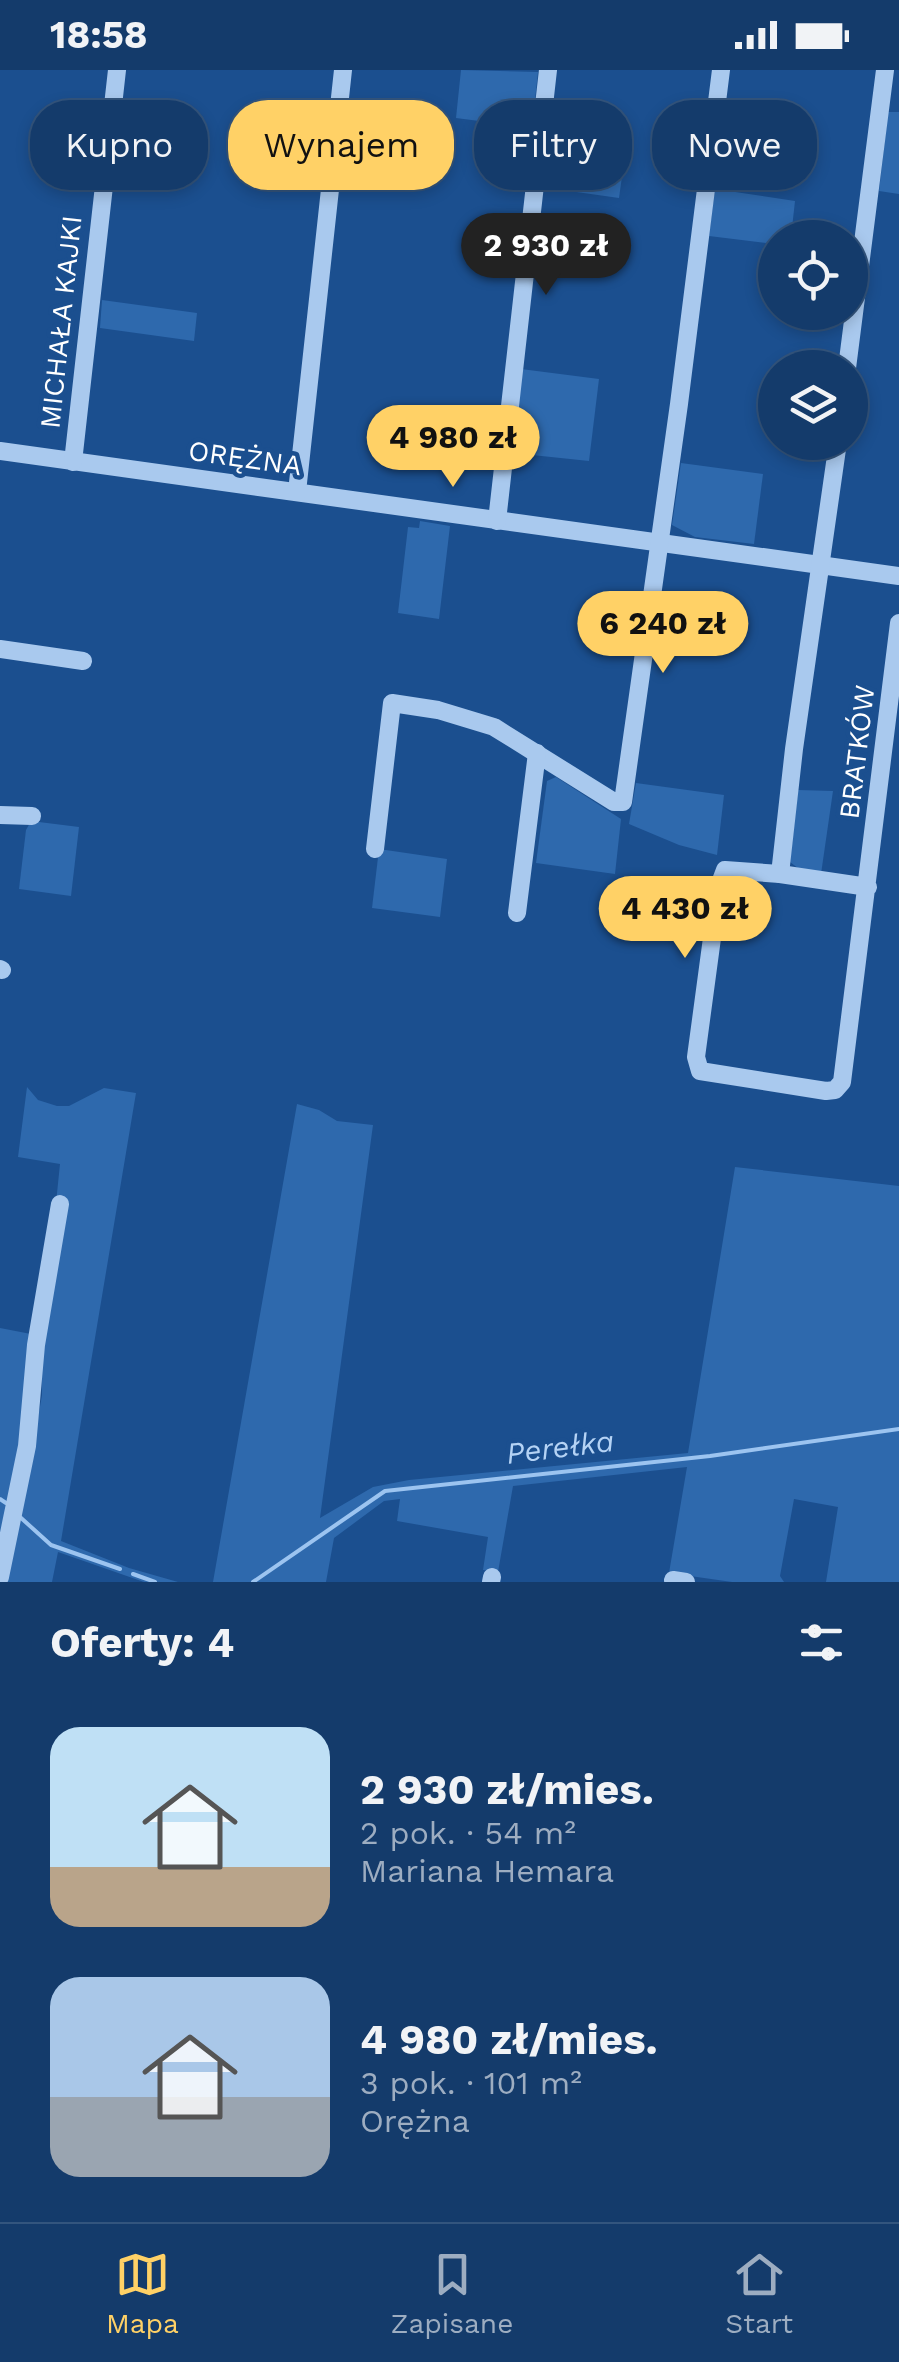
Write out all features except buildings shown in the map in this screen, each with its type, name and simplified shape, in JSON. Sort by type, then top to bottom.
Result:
[{"type":"street","name":"MICHAŁA KAJKI","points":[[73,462],[117,70]]},
{"type":"street","points":[[297,492],[343,70]]},
{"type":"street","points":[[497,520],[548,70]]},
{"type":"street","points":[[375,848],[392,704],[438,710],[482,722],[614,802],[623,802],[721,70]]},
{"type":"street","points":[[850,350],[885,70]]},
{"type":"street","name":"ORĘŻNA","points":[[0,452],[899,576]]},
{"type":"street","points":[[836,460],[780,874],[868,887]]},
{"type":"street","name":"BRATKÓW","points":[[780,874],[734,868],[725,870],[718,886],[697,1068],[703,1074],[826,1091],[840,1086],[844,1077],[899,623]]},
{"type":"street","points":[[0,649],[83,661]]},
{"type":"street","points":[[518,913],[537,754]]},
{"type":"street","points":[[0,815],[32,816]]},
{"type":"street","points":[[0,1577],[27,1446],[36,1345],[60,1204]]},
{"type":"shaded area","points":[[461,70],[538,72],[535,100],[474,100],[474,120],[456,118]]},
{"type":"shaded area","points":[[888,112],[899,112],[899,194],[879,191]]},
{"type":"shaded area","points":[[562,190],[620,190],[619,198]]},
{"type":"shaded area","points":[[715,190],[795,201],[793,220],[758,220],[758,242],[709,236]]},
{"type":"shaded area","points":[[102,300],[197,313],[194,341],[100,328]]},
{"type":"shaded area","points":[[521,369],[599,379],[589,461],[513,453]]},
{"type":"shaded area","points":[[681,463],[763,474],[754,544],[695,537],[672,525]]},
{"type":"shaded area","points":[[420,521],[450,526],[439,619],[398,613],[408,527],[419,528]]},
{"type":"shaded area","points":[[556,777],[621,819],[615,874],[536,863],[547,781]]},
{"type":"shaded area","points":[[636,783],[724,795],[717,855],[679,845],[629,824]]},
{"type":"shaded area","points":[[798,790],[833,791],[821,874],[803,872],[790,862]]},
{"type":"shaded area","points":[[31,821],[79,827],[71,896],[19,889],[26,830]]},
{"type":"shaded area","points":[[379,849],[447,859],[440,917],[372,908]]},
{"type":"shaded area","points":[[27,1087],[38,1100],[57,1106],[69,1106],[104,1088],[136,1093],[61,1541],[178,1582],[144,1582],[58,1552],[52,1582],[3,1582],[22,1510],[42,1395],[42,1339],[60,1164],[18,1157]]},
{"type":"shaded area","points":[[297,1104],[319,1110],[337,1121],[373,1125],[320,1518],[373,1487],[409,1480],[688,1453],[735,1167],[899,1186],[899,1582],[826,1582],[838,1507],[794,1499],[780,1576],[784,1582],[732,1582],[669,1573],[687,1467],[513,1486],[498,1572],[483,1570],[488,1537],[397,1521],[400,1499],[384,1501],[334,1538],[326,1582],[213,1582]]},
{"type":"shaded area","points":[[0,1328],[31,1334],[17,1477],[0,1546]]},
{"type":"waterway","name":"Perełka","points":[[253,1582],[385,1491],[710,1456],[899,1429]]},
{"type":"waterway","name":"Perełka","points":[[0,1499],[6,1503]]},
{"type":"waterway","name":"Perełka","points":[[20,1517],[51,1545],[120,1569]]},
{"type":"waterway","name":"Perełka","points":[[133,1574],[155,1582]]}]
